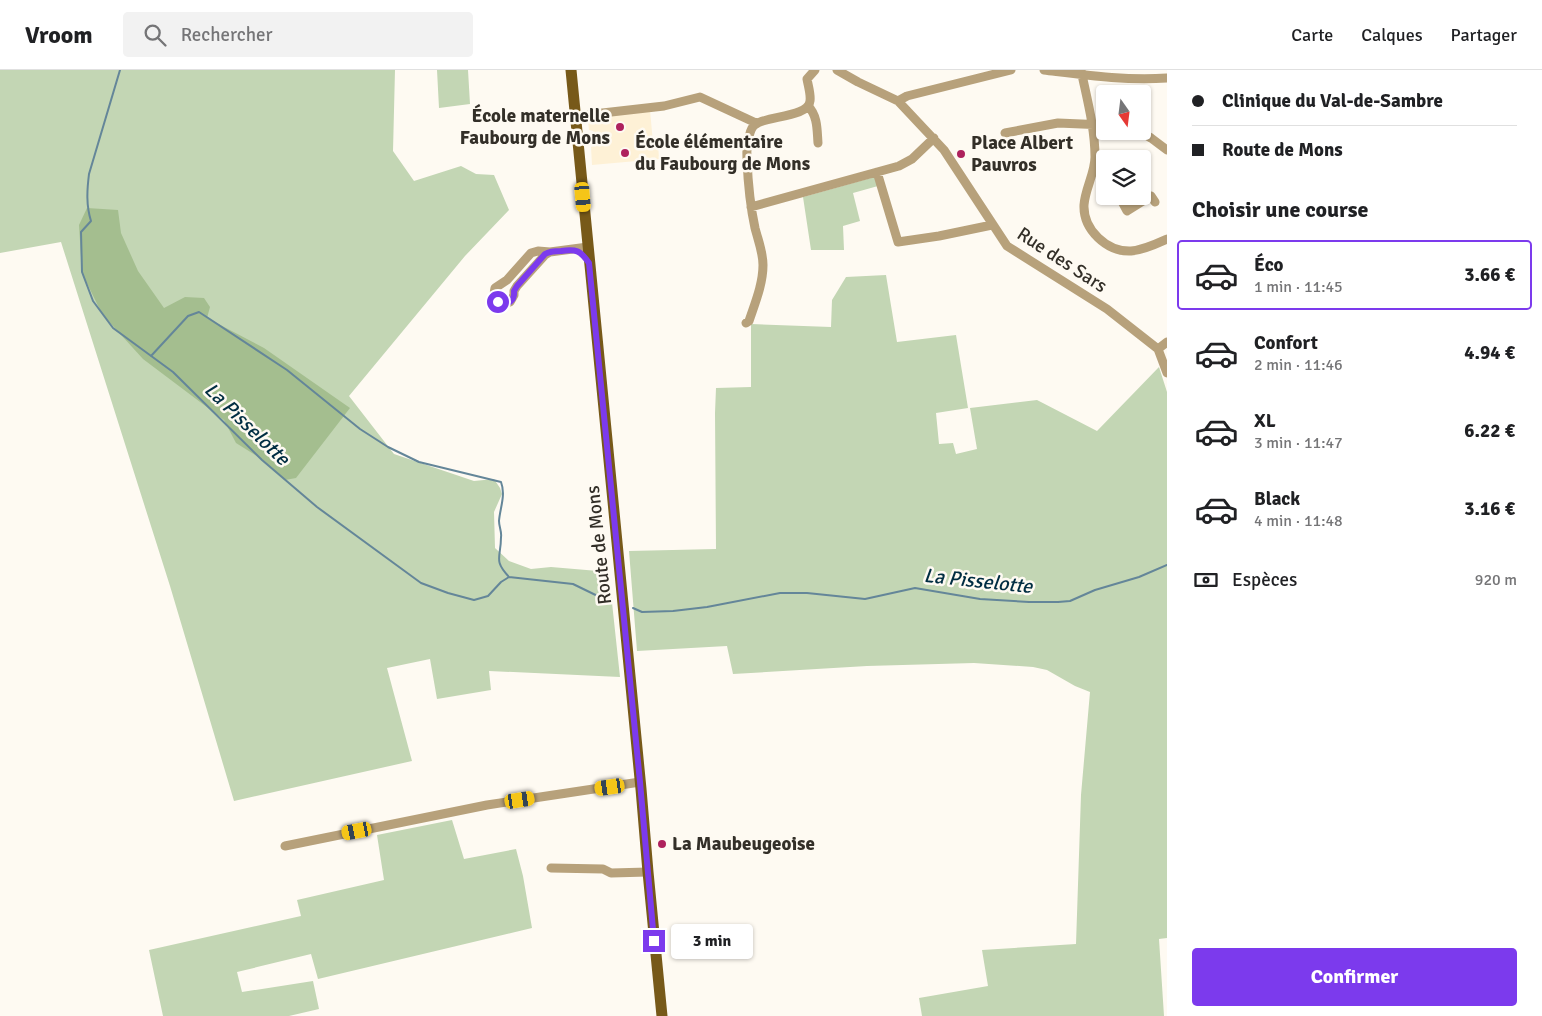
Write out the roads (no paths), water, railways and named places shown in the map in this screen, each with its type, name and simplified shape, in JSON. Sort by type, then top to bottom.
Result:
[{"type":"main road","name":"Route de Mons","points":[[571,70],[662,1016]]},
{"type":"street","points":[[746,323],[749,321],[761,282],[763,266],[751,207],[747,144],[752,128],[756,124],[770,118],[798,113],[808,106],[810,102],[807,79],[815,70]]},
{"type":"street","name":"Rue des Sars","points":[[837,70],[898,101],[934,138],[961,175],[1007,246],[1107,309],[1158,349]]},
{"type":"street","points":[[898,101],[908,96],[1011,70]]},
{"type":"street","points":[[1044,70],[1082,72],[1140,79],[1167,78]]},
{"type":"street","points":[[1082,72],[1092,124],[1096,158],[1084,204],[1088,225],[1108,245],[1129,251],[1148,247],[1167,238]]},
{"type":"street","points":[[576,116],[664,106],[700,97],[756,124]]},
{"type":"street","points":[[808,106],[816,119],[818,144]]},
{"type":"street","points":[[1005,133],[1058,123],[1096,124]]},
{"type":"street","points":[[751,207],[899,166],[912,159],[934,138]]},
{"type":"street","points":[[1151,138],[1167,150]]},
{"type":"street","points":[[877,172],[898,242],[992,225]]},
{"type":"street","points":[[1124,205],[1129,215],[1141,205]]},
{"type":"street","points":[[550,252],[545,254],[514,291],[510,302],[506,304],[498,302],[494,296],[495,288],[511,275],[530,253],[574,250],[588,247]]},
{"type":"street","points":[[574,250],[584,255],[589,263]]},
{"type":"street","points":[[502,284],[510,285],[514,291]]},
{"type":"street","points":[[1167,342],[1158,349],[1167,373]]},
{"type":"street","points":[[285,846],[487,805],[640,782]]},
{"type":"street","points":[[551,868],[603,869],[611,873],[648,872]]},
{"type":"waterway","name":"La Pisselotte","points":[[120,70],[89,174],[87,198],[91,221],[81,232],[82,272],[93,301],[113,328],[173,372],[262,460],[317,507],[421,583],[474,600],[488,596],[501,582],[509,577],[573,584],[610,602]]},
{"type":"waterway","points":[[151,356],[188,316],[199,312],[287,370],[360,429],[388,447],[419,462],[501,482],[503,497],[499,521],[501,535],[499,562],[509,577]]},
{"type":"waterway","name":"La Pisselotte","points":[[633,608],[642,612],[673,611],[707,607],[780,593],[807,593],[865,599],[915,588],[980,599],[1058,602],[1070,601],[1095,590],[1139,577],[1167,565]]},
{"type":"place","name":"École maternelle Faubourg de Mons","points":[[620,127]]},
{"type":"place","name":"École élémentaire du Faubourg de Mons","points":[[625,153]]},
{"type":"place","name":"Place Albert Pauvros","points":[[961,154]]},
{"type":"place","name":"La Maubeugeoise","points":[[662,844]]}]
